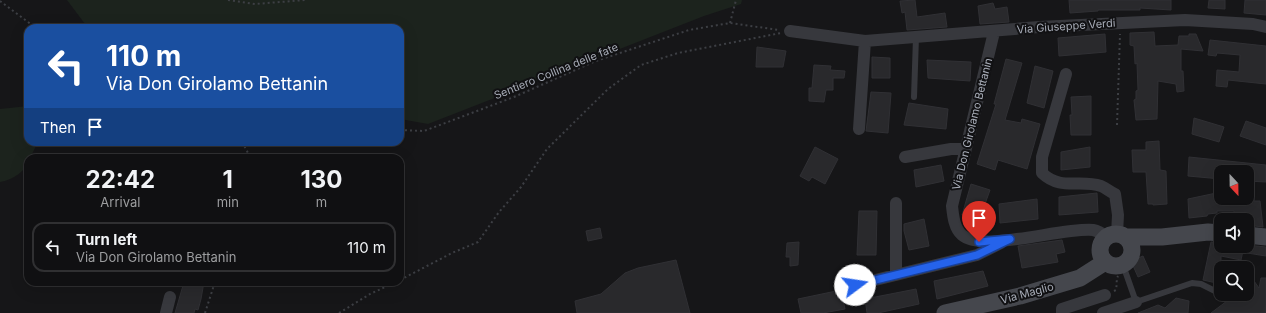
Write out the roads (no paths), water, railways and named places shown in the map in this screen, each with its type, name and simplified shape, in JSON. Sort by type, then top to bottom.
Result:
[{"type":"street","name":"Via Giuseppe Verdi","points":[[790,31],[865,41],[994,32],[1039,27],[1185,20],[1254,24],[1266,27]]},
{"type":"street","name":"Via Don Girolamo Bettanin","points":[[994,32],[952,206],[954,222],[962,235],[979,242],[1077,230],[1095,230],[1122,249]]},
{"type":"street","points":[[860,129],[865,41]]},
{"type":"street","points":[[1066,74],[1042,157],[1042,173],[1050,181],[1065,184],[1102,186],[1114,194],[1122,249],[1114,266],[1102,259],[1100,249],[1101,244],[1122,249],[1162,237],[1214,232]]},
{"type":"street","points":[[905,157],[951,149],[965,149]]},
{"type":"street","points":[[896,203],[896,275]]},
{"type":"street","points":[[1254,236],[1266,237]]},
{"type":"street","points":[[855,285],[977,255],[1010,239]]},
{"type":"street","name":"Via Maglio","points":[[945,313],[1020,296],[1080,278],[1105,262]]},
{"type":"street","points":[[1062,313],[1062,309],[1105,295]]},
{"type":"street","points":[[166,313],[170,297]]},
{"type":"street","points":[[1103,313],[1136,302]]},
{"type":"lane","points":[[914,97],[916,37]]},
{"type":"lane","points":[[1122,249],[1136,302],[1192,283],[1201,284],[1214,290]]}]
